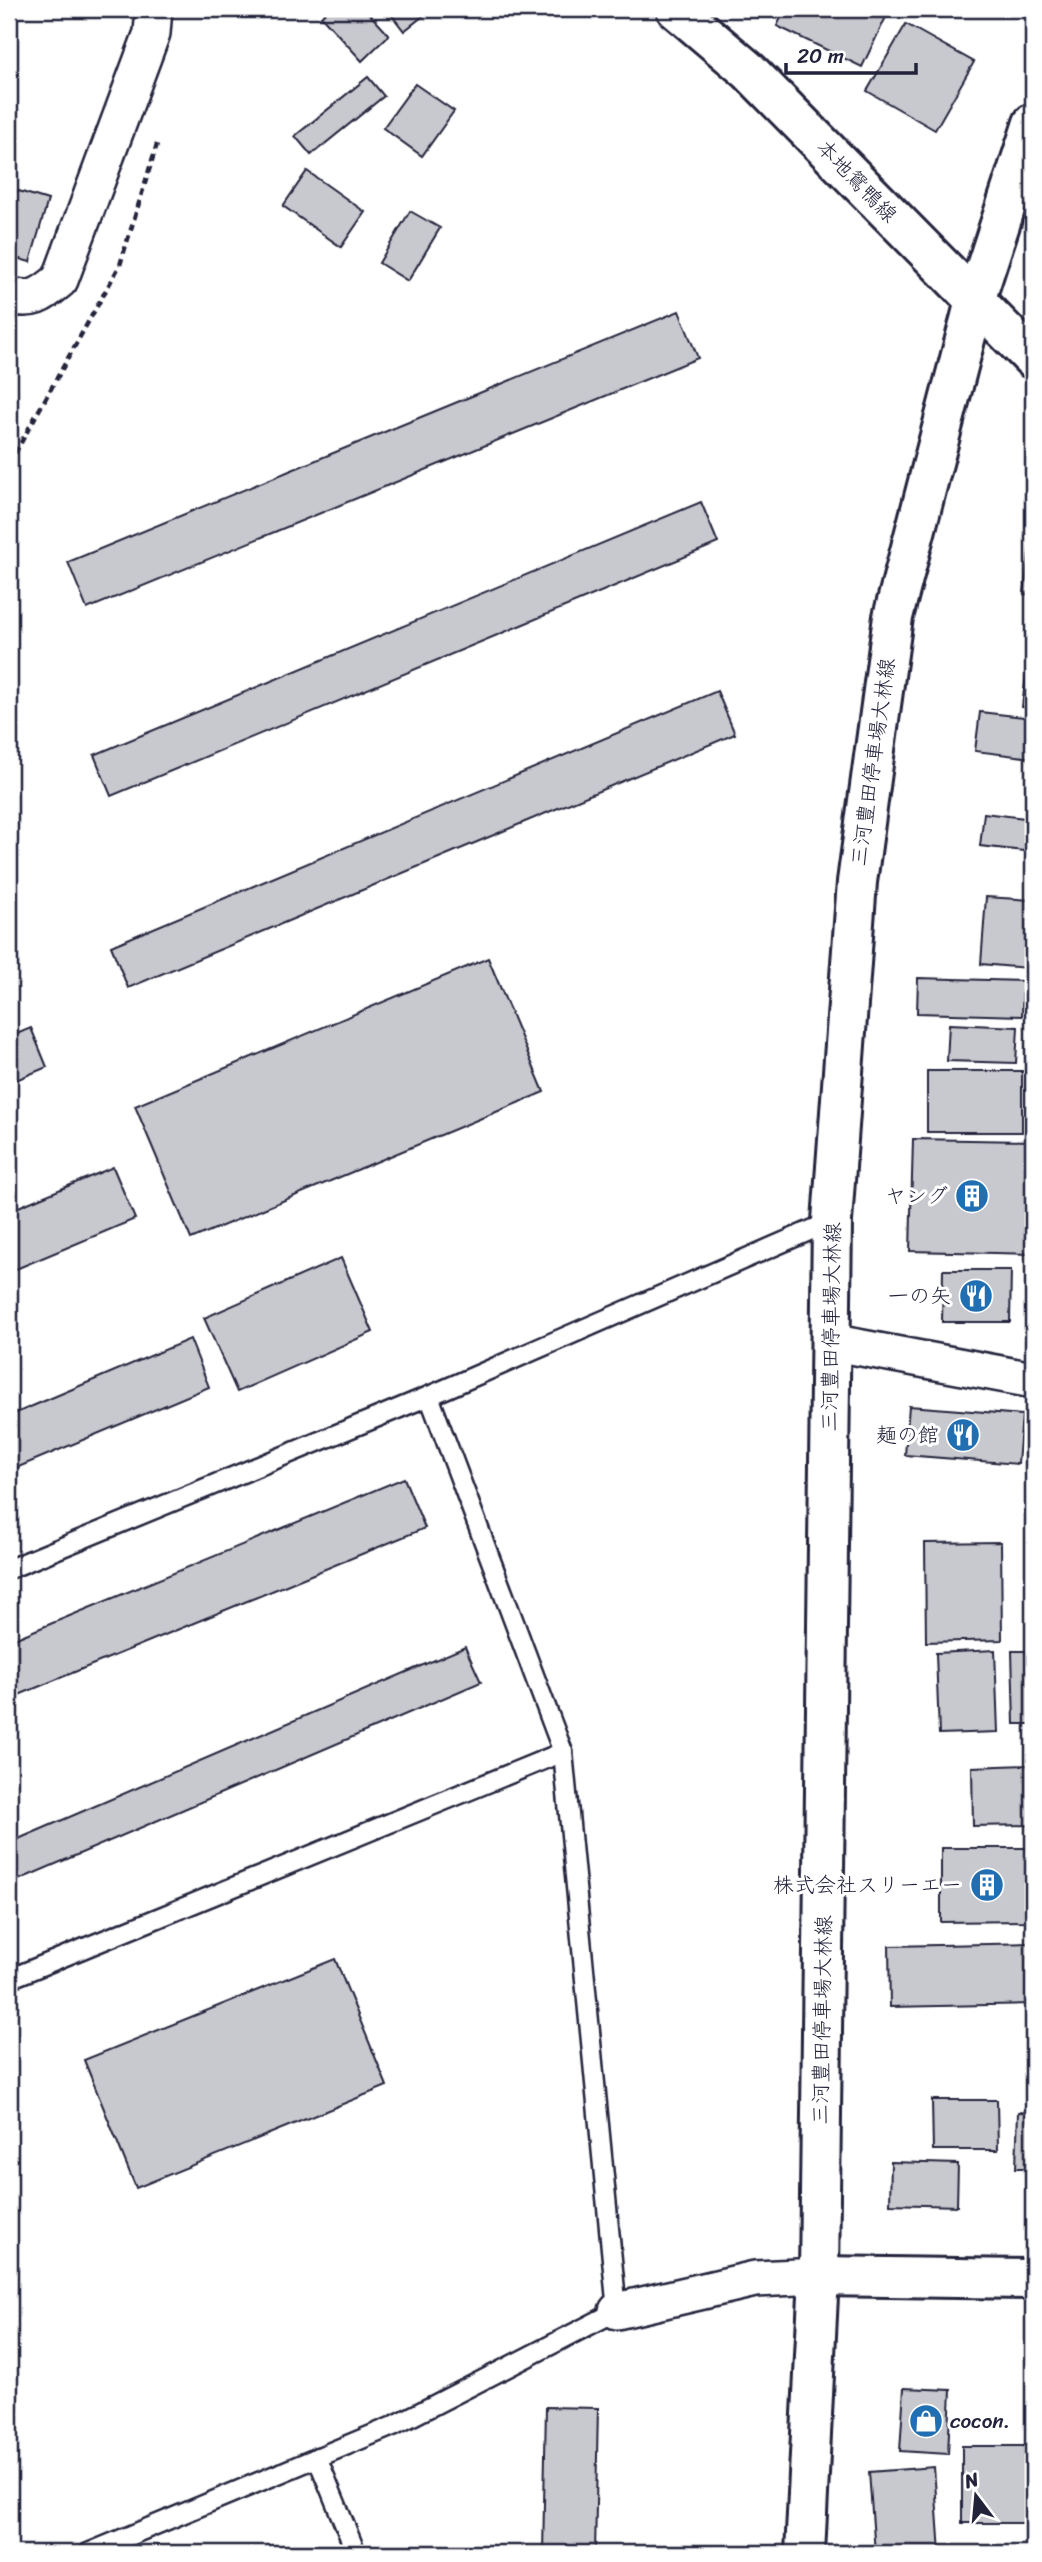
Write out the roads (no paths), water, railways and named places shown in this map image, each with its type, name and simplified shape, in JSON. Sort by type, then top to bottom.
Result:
[{"type":"main road","name":"本地鴛鴨線","points":[[690,13],[1033,359]]},
{"type":"main road","name":"三河豊田停車場大林線","points":[[805,2553],[819,2276],[832,1221],[857,883],[893,617],[975,301],[1033,123]]},
{"type":"main road","points":[[819,2276],[1033,2279]]},
{"type":"street","points":[[9,295],[23,300],[39,298],[60,280],[152,33],[154,9]]},
{"type":"street","points":[[830,1342],[1033,1380]]},
{"type":"street","points":[[617,2311],[755,2279],[819,2276]]},
{"type":"lane","points":[[9,1569],[429,1396],[832,1221]]},
{"type":"lane","points":[[88,2553],[393,2426],[617,2311],[563,1752],[429,1396]]},
{"type":"lane","points":[[9,1979],[563,1752]]},
{"type":"lane","points":[[317,2457],[356,2553]]},
{"type":"place","name":"ヤング","points":[[972,1196]]},
{"type":"place","name":"一の矢","points":[[976,1296]]},
{"type":"place","name":"麺の館","points":[[963,1435]]},
{"type":"place","name":"株式会社スリーエー","points":[[987,1885]]},
{"type":"place","name":"cocon.","points":[[926,2421]]}]
